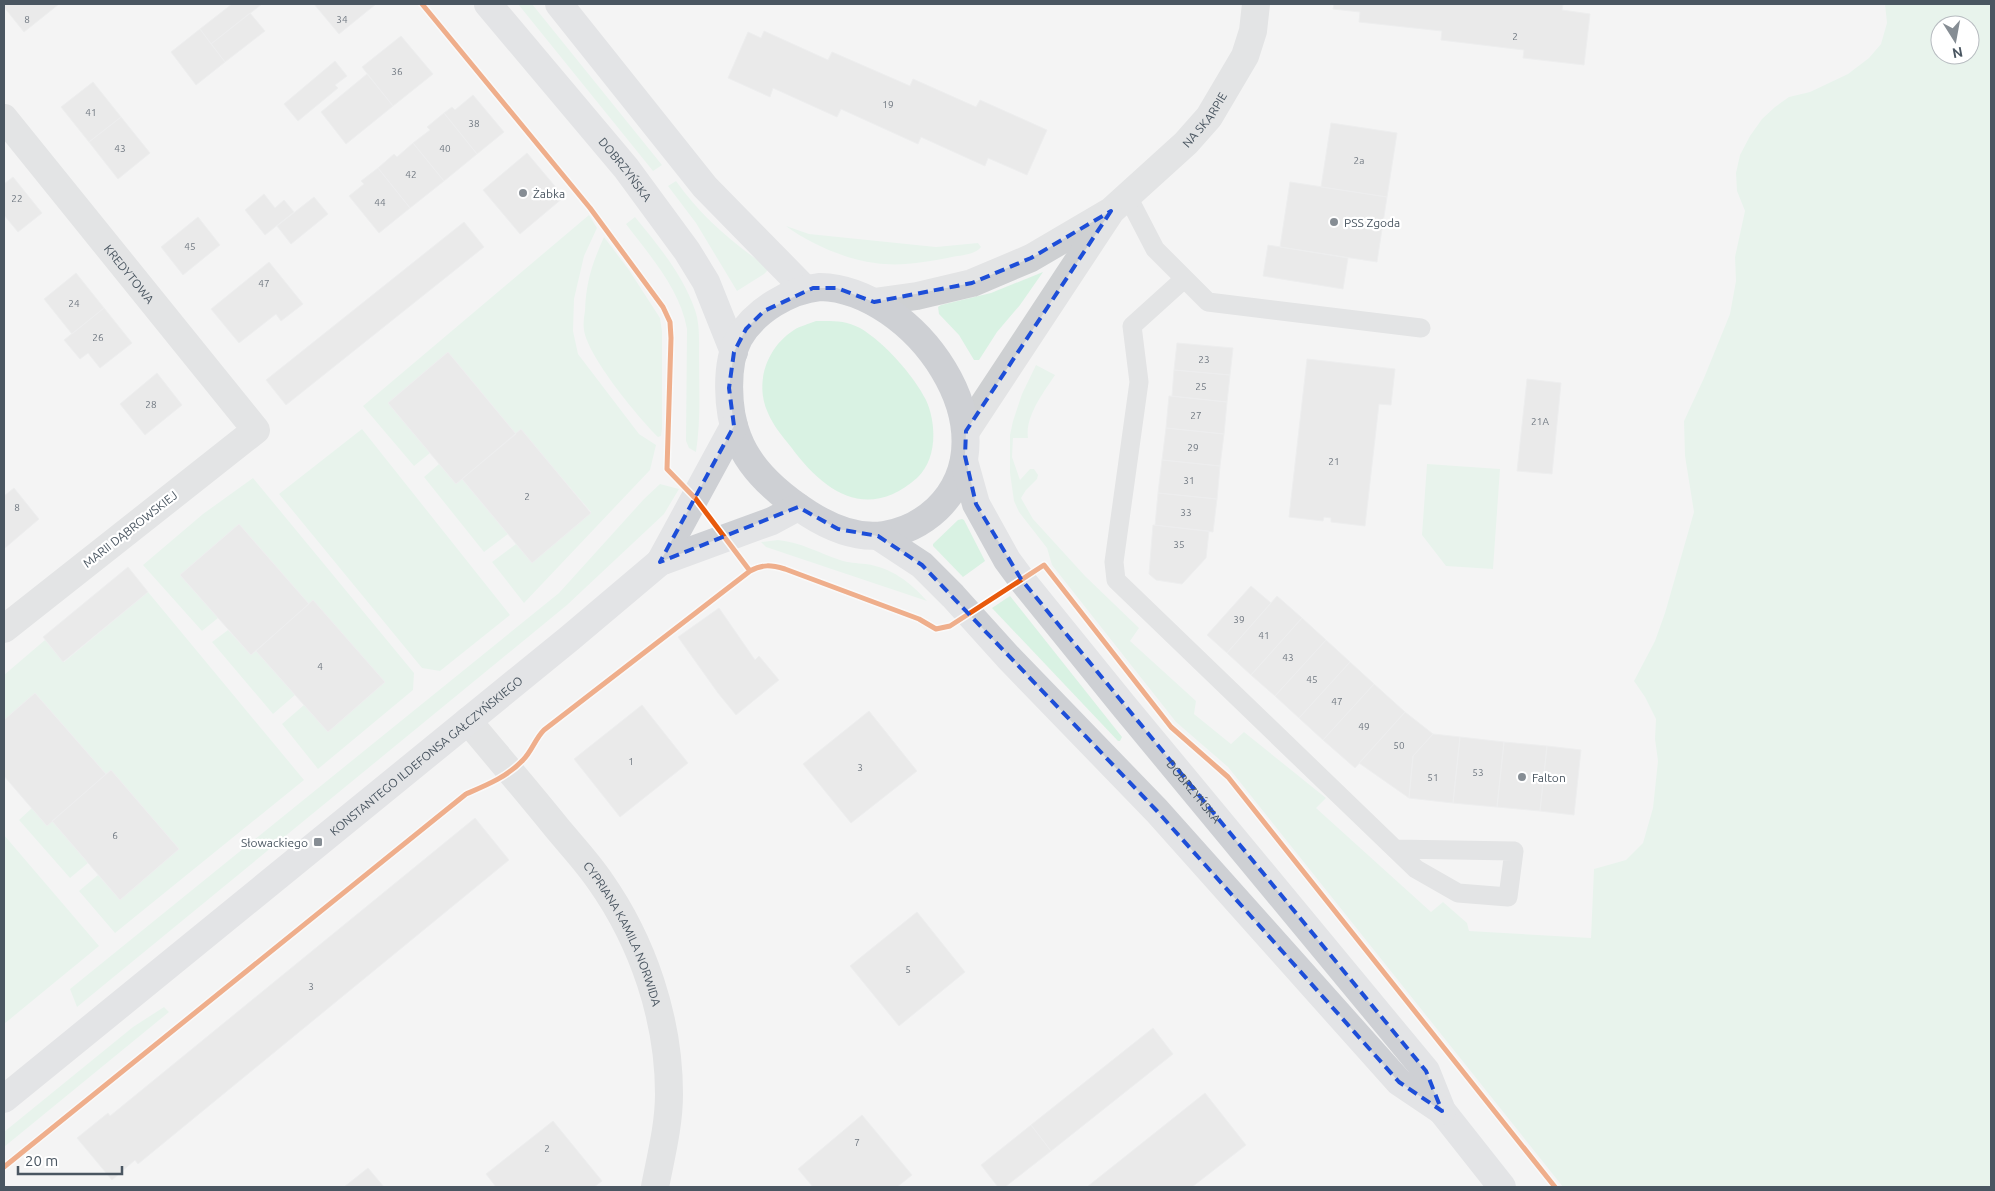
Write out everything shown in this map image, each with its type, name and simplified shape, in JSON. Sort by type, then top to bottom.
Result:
[{"type":"main road","name":"DOBRZYŃSKA","points":[[488,4],[626,168],[688,251],[706,282],[734,352]]},
{"type":"main road","points":[[559,4],[705,187],[805,289]]},
{"type":"main road","points":[[831,287],[856,294],[874,302],[902,322],[922,342],[939,364],[960,405],[966,431],[964,461],[950,494],[934,511],[910,528],[878,536],[838,530],[798,507],[776,488],[754,464],[741,445],[734,426],[729,388],[734,352],[739,338],[753,321],[777,302],[805,289],[831,287]]},
{"type":"main road","name":"KONSTANTEGO ILDEFONSA GAŁCZYŃSKIEGO","points":[[660,562],[734,426]]},
{"type":"main road","name":"DOBRZYŃSKA","points":[[964,461],[976,504],[1007,560],[1021,579],[1426,1071],[1442,1111],[1502,1187]]},
{"type":"main road","name":"KONSTANTEGO ILDEFONSA GAŁCZYŃSKIEGO","points":[[4,1099],[660,562],[772,521],[798,507]]},
{"type":"main road","name":"DOBRZYŃSKA","points":[[878,536],[922,565],[953,596],[1008,657],[1157,811],[1399,1082],[1442,1111]]},
{"type":"street","name":"NA SKARPIE","points":[[1119,204],[1186,143],[1210,117],[1245,56],[1253,31],[1256,4]]},
{"type":"street","name":"KREDYTOWA","points":[[4,118],[256,430]]},
{"type":"street","points":[[874,302],[918,296],[972,283],[1031,258],[1119,204]]},
{"type":"street","points":[[966,431],[1119,204]]},
{"type":"street","name":"MARII DĄBROWSKIEJ","points":[[4,629],[256,430]]},
{"type":"street","name":"CYPRIANA KAMILA NORWIDA","points":[[468,721],[600,881],[632,935],[642,958],[653,991],[664,1035],[669,1093],[667,1126],[655,1187]]},
{"type":"lane","points":[[1119,204],[1155,249],[1208,302],[1421,328]]},
{"type":"lane","points":[[1184,279],[1132,326],[1139,382],[1114,562],[1116,580],[1395,849],[1416,869],[1458,893],[1508,897],[1514,851],[1395,849]]},
{"type":"highlighted area","points":[[1111,211],[966,431],[965,456],[976,504],[1021,579],[1426,1071],[1442,1111],[1399,1082],[1157,811],[922,565],[878,536],[838,529],[798,507],[660,562],[734,426],[729,388],[734,352],[746,329],[764,311],[813,288],[837,288],[874,302],[972,283],[1031,258]]},
{"type":"green space","points":[[518,4],[532,4],[662,165],[653,171]]},
{"type":"green space","points":[[1885,4],[1991,4],[1991,1187],[1563,1187],[1228,767],[1176,722],[1052,565],[1047,548],[1019,512],[1014,501],[1010,473],[1010,435],[1013,421],[1022,394],[1036,365],[1055,375],[1032,413],[1029,421],[1028,438],[1013,438],[1012,457],[1020,480],[1030,469],[1034,469],[1038,475],[1037,479],[1021,498],[1033,519],[1085,576],[1139,628],[1130,641],[1196,701],[1194,714],[1231,744],[1244,732],[1326,798],[1316,808],[1431,912],[1443,902],[1467,923],[1469,931],[1591,938],[1594,869],[1626,860],[1643,843],[1653,808],[1658,761],[1655,739],[1656,719],[1645,697],[1634,681],[1655,641],[1665,613],[1694,512],[1685,456],[1684,421],[1730,314],[1736,281],[1735,257],[1745,211],[1737,191],[1736,173],[1740,155],[1762,119],[1775,107],[1789,97],[1810,92],[1848,74],[1869,58],[1881,44],[1887,23]]},
{"type":"green space","points":[[676,181],[706,217],[766,266],[767,271],[764,274],[737,291],[696,223],[668,186]]},
{"type":"green space","points":[[589,215],[597,228],[584,256],[574,299],[573,331],[578,354],[639,434],[656,445],[650,470],[524,603],[492,562],[516,544],[532,562],[591,512],[521,430],[516,434],[448,352],[388,403],[430,453],[414,466],[363,406]]},
{"type":"green space","points":[[635,217],[677,273],[697,315],[699,333],[699,428],[696,452],[689,448],[686,441],[687,329],[678,300],[671,287],[626,224]]},
{"type":"green space","points":[[786,226],[809,234],[936,247],[978,243],[981,247],[972,253],[933,261],[884,264],[852,258],[828,250],[805,239]]},
{"type":"green space","points":[[604,237],[629,270],[660,318],[662,331],[662,429],[661,436],[658,437],[615,386],[594,355],[584,330],[588,282]]},
{"type":"green space","points":[[1043,272],[1020,305],[997,332],[979,360],[974,360],[959,335],[939,314],[938,307],[941,305],[991,293]]},
{"type":"green space","points":[[816,321],[849,324],[869,334],[898,360],[926,400],[932,420],[932,452],[924,470],[917,478],[899,491],[881,498],[864,499],[848,496],[832,488],[804,463],[781,435],[770,417],[762,390],[763,378],[770,356],[785,337],[794,330]]},
{"type":"green space","points":[[362,429],[510,615],[440,671],[422,668],[279,494]]},
{"type":"green space","points":[[439,464],[456,484],[462,479],[508,534],[484,552],[424,477]]},
{"type":"green space","points":[[1427,464],[1500,469],[1493,569],[1446,566],[1422,535]]},
{"type":"green space","points":[[253,478],[414,673],[413,690],[318,769],[282,724],[304,705],[328,732],[385,682],[313,601],[309,604],[239,524],[180,575],[218,618],[202,631],[143,565],[203,514]]},
{"type":"green space","points":[[660,484],[679,489],[664,514],[567,605],[77,1007],[70,989],[559,593],[644,499]]},
{"type":"green space","points":[[962,519],[985,561],[963,577],[933,546],[958,520]]},
{"type":"green space","points":[[778,540],[802,545],[843,561],[875,566],[892,572],[907,582],[927,601],[766,547],[761,542]]},
{"type":"green space","points":[[148,592],[304,780],[115,933],[79,891],[98,875],[120,900],[179,849],[111,770],[106,774],[35,693],[4,720],[4,675],[45,640],[64,662]]},
{"type":"green space","points":[[1010,596],[1122,737],[1120,741],[992,608]]},
{"type":"green space","points":[[228,630],[251,655],[256,651],[295,695],[273,714],[212,642]]},
{"type":"green space","points":[[32,808],[46,825],[52,821],[88,863],[70,878],[19,820]]},
{"type":"green space","points":[[4,835],[99,946],[4,1024]]},
{"type":"green space","points":[[164,1007],[169,1012],[4,1147],[4,1132],[133,1027]]},
{"type":"building","points":[[4,4],[59,4],[24,32],[4,7]]},
{"type":"building","points":[[232,4],[262,4],[211,44],[200,29]]},
{"type":"building","points":[[314,4],[376,4],[339,34]]},
{"type":"building","points":[[1334,4],[1563,4],[1562,10],[1590,14],[1584,65],[1523,58],[1524,50],[1441,40],[1442,31],[1359,22],[1360,12],[1333,9]]},
{"type":"building","points":[[250,13],[265,31],[225,62],[211,44]]},
{"type":"building","points":[[200,29],[225,62],[196,85],[171,52]]},
{"type":"building","points":[[764,31],[828,60],[832,52],[910,86],[913,79],[976,107],[980,100],[1047,130],[1027,175],[988,158],[985,166],[921,137],[918,144],[841,109],[837,117],[773,88],[770,97],[728,78],[748,32],[761,38]]},
{"type":"building","points":[[401,36],[433,74],[393,106],[362,67]]},
{"type":"building","points":[[335,61],[347,76],[335,85],[338,88],[298,121],[284,104]]},
{"type":"building","points":[[367,74],[393,106],[346,144],[321,112]]},
{"type":"building","points":[[93,82],[121,117],[89,142],[61,107]]},
{"type":"building","points":[[473,95],[504,132],[477,154],[444,113],[452,107],[455,110]]},
{"type":"building","points":[[444,113],[477,154],[444,181],[413,143],[430,130],[427,127]]},
{"type":"building","points":[[121,117],[150,153],[118,179],[89,142]]},
{"type":"building","points":[[1331,123],[1397,133],[1387,197],[1321,187]]},
{"type":"building","points":[[413,143],[444,181],[410,208],[378,168],[394,154],[397,157]]},
{"type":"building","name":"Żabka","points":[[527,153],[564,197],[520,234],[483,190]]},
{"type":"building","points":[[378,168],[410,208],[379,233],[349,196],[364,184],[361,181]]},
{"type":"building","points":[[13,177],[42,213],[18,232],[4,215],[4,184]]},
{"type":"building","name":"PSS Zgoda","points":[[1290,182],[1387,197],[1377,262],[1280,247]]},
{"type":"building","points":[[264,194],[275,208],[284,200],[294,212],[265,235],[245,210]]},
{"type":"building","points":[[314,197],[328,214],[291,244],[277,226]]},
{"type":"building","points":[[198,217],[220,245],[183,275],[161,247]]},
{"type":"building","points":[[464,222],[484,247],[286,405],[266,380]]},
{"type":"building","points":[[1268,245],[1348,258],[1343,289],[1263,276]]},
{"type":"building","points":[[269,262],[303,304],[281,321],[276,314],[239,343],[211,309]]},
{"type":"building","points":[[76,273],[104,308],[72,334],[44,299]]},
{"type":"building","points":[[104,308],[132,343],[100,368],[88,353],[80,359],[64,340]]},
{"type":"building","points":[[1177,343],[1233,348],[1230,375],[1174,370]]},
{"type":"building","points":[[448,352],[516,434],[456,484],[388,403]]},
{"type":"building","points":[[1307,359],[1395,369],[1391,405],[1379,404],[1365,526],[1331,522],[1331,518],[1324,517],[1323,521],[1289,517]]},
{"type":"building","points":[[1174,370],[1230,375],[1227,402],[1172,396]]},
{"type":"building","points":[[157,373],[182,405],[145,435],[120,404]]},
{"type":"building","points":[[1527,379],[1561,383],[1552,474],[1517,471]]},
{"type":"building","points":[[1169,396],[1227,402],[1224,434],[1166,428]]},
{"type":"building","points":[[1166,428],[1224,434],[1220,466],[1162,460]]},
{"type":"building","points":[[521,429],[591,513],[532,563],[462,479]]},
{"type":"building","points":[[1162,460],[1220,466],[1217,499],[1158,493]]},
{"type":"building","points":[[14,488],[39,519],[5,548],[4,496]]},
{"type":"building","points":[[1158,493],[1217,499],[1213,532],[1155,525]]},
{"type":"building","points":[[239,524],[309,604],[251,655],[180,575]]},
{"type":"building","points":[[1153,525],[1209,531],[1206,558],[1182,584],[1156,580],[1149,574]]},
{"type":"building","points":[[128,567],[148,592],[63,662],[43,637]]},
{"type":"building","points":[[1251,586],[1271,603],[1227,653],[1207,635]]},
{"type":"building","points":[[1277,596],[1302,618],[1251,675],[1227,653]]},
{"type":"building","points":[[313,600],[385,682],[328,732],[256,651]]},
{"type":"building","points":[[719,608],[755,660],[759,656],[779,680],[736,715],[678,637]]},
{"type":"building","points":[[1302,618],[1326,640],[1275,696],[1251,675]]},
{"type":"building","points":[[1326,640],[1350,662],[1299,718],[1275,696]]},
{"type":"building","points":[[1350,662],[1374,684],[1323,740],[1299,718]]},
{"type":"building","points":[[1374,684],[1405,712],[1355,768],[1323,740]]},
{"type":"building","points":[[35,693],[106,774],[47,826],[4,776],[4,720]]},
{"type":"building","points":[[642,705],[688,763],[620,817],[574,759]]},
{"type":"building","points":[[869,711],[917,771],[851,823],[803,764]]},
{"type":"building","points":[[1405,712],[1433,734],[1413,756],[1409,798],[1359,763]]},
{"type":"building","points":[[1433,734],[1460,737],[1453,803],[1409,798],[1413,756]]},
{"type":"building","points":[[1460,737],[1504,742],[1497,807],[1453,803]]},
{"type":"building","name":"Falton","points":[[1504,742],[1547,746],[1540,811],[1497,807]]},
{"type":"building","points":[[1547,746],[1581,750],[1574,815],[1540,811]]},
{"type":"building","points":[[111,770],[179,849],[120,900],[52,821]]},
{"type":"building","points":[[475,818],[509,860],[138,1164],[135,1160],[112,1180],[77,1138],[108,1113],[110,1116]]},
{"type":"building","points":[[917,912],[965,972],[899,1026],[850,966]]},
{"type":"building","points":[[1153,1028],[1173,1054],[1051,1151],[1031,1125]]},
{"type":"building","points":[[1205,1093],[1246,1145],[1192,1187],[1087,1187]]},
{"type":"building","points":[[862,1115],[912,1175],[897,1187],[813,1187],[798,1169]]},
{"type":"building","points":[[553,1121],[602,1181],[594,1187],[496,1187],[486,1174]]},
{"type":"building","points":[[1031,1125],[1051,1151],[1005,1187],[998,1187],[981,1165]]},
{"type":"building","points":[[368,1168],[384,1187],[344,1187]]},
{"type":"cycle path","points":[[4,1167],[466,794],[496,780],[517,766],[544,730],[750,571],[695,498],[667,469],[671,338],[670,322],[663,307],[590,208],[422,4]]},
{"type":"cycle path","points":[[750,571],[767,566],[785,569],[919,619],[936,629],[950,626],[1044,565],[1171,727],[1228,777],[1555,1187]]},
{"type":"place","name":"Żabka","points":[[523,193]]},
{"type":"place","name":"PSS Zgoda","points":[[1334,222]]},
{"type":"place","name":"Falton","points":[[1522,777]]},
{"type":"place","name":"Słowackiego","points":[[318,842]]}]
